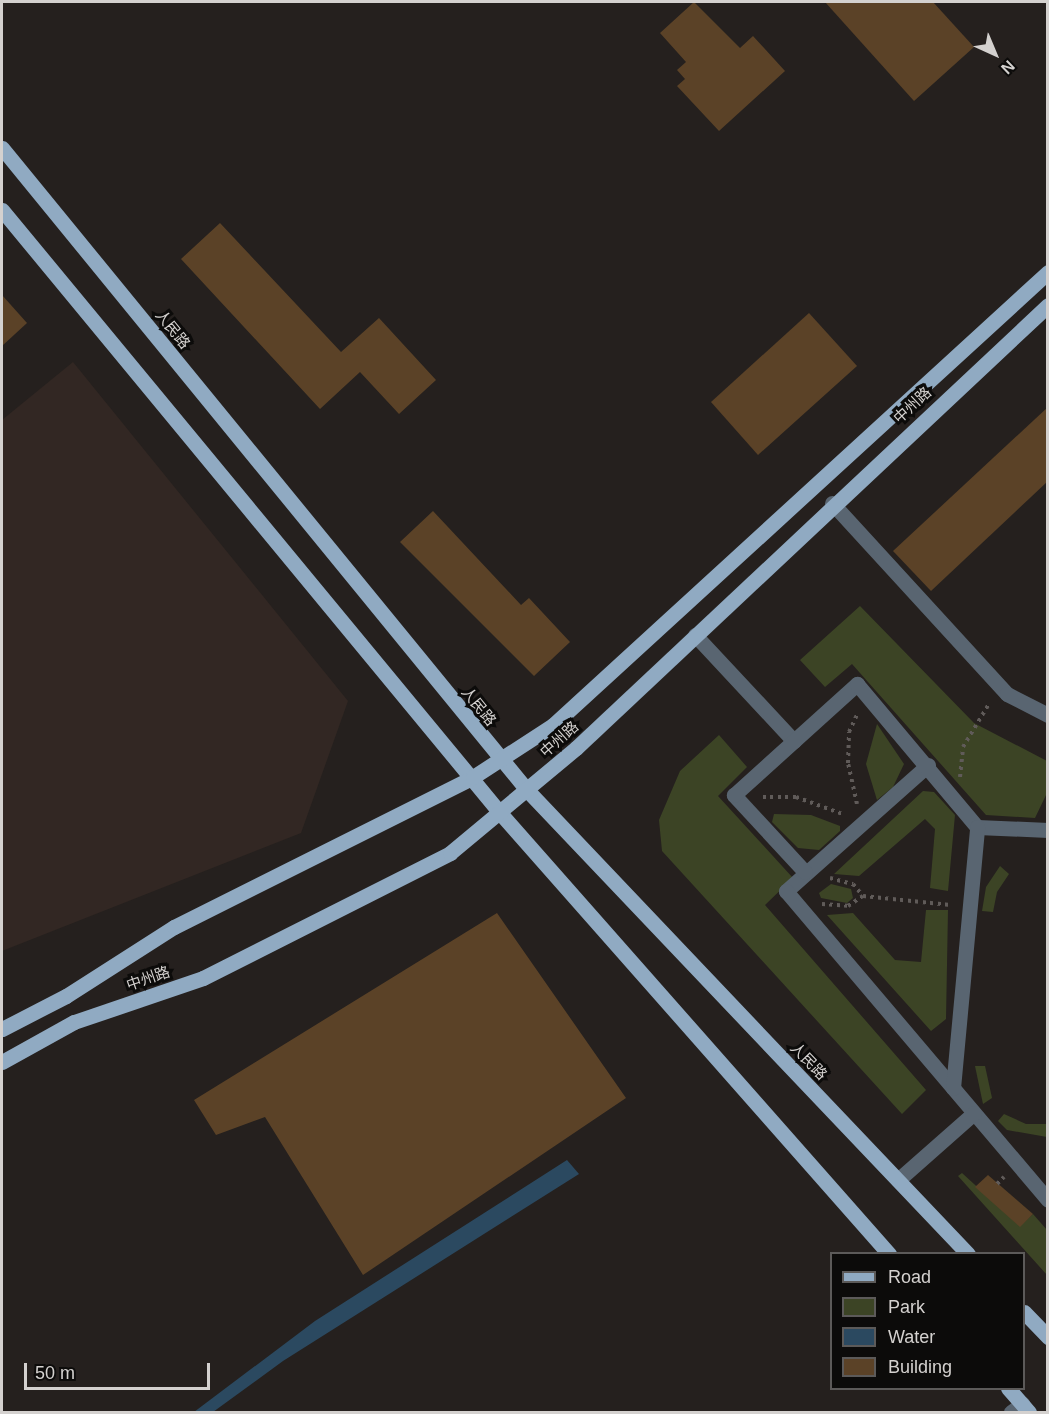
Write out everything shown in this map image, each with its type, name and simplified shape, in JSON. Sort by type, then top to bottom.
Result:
[{"type":"main road","name":"人民路","points":[[2,148],[499,759],[966,1252]]},
{"type":"main road","points":[[2,210],[473,777],[501,814],[887,1252]]},
{"type":"main road","name":"中州路","points":[[2,1029],[66,996],[174,927],[473,777],[553,725],[1047,272]]},
{"type":"main road","name":"中州路","points":[[2,1062],[74,1022],[203,978],[450,853],[501,814],[1047,305]]},
{"type":"main road","points":[[1025,1314],[1047,1337]]},
{"type":"main road","points":[[1009,1390],[1020,1410]]},
{"type":"street","points":[[832,503],[1000,686],[1047,715]]},
{"type":"street","points":[[695,635],[794,741]]},
{"type":"street","points":[[805,872],[735,795],[857,684],[928,765],[977,827],[953,1088]]},
{"type":"street","points":[[928,765],[786,891],[974,1113],[1042,1182],[1047,1200]]},
{"type":"street","points":[[977,827],[1046,828]]},
{"type":"street","points":[[898,1180],[974,1113]]},
{"type":"path","points":[[959,805],[963,747],[1000,686]]},
{"type":"path","points":[[862,822],[848,763],[849,732],[867,694]]},
{"type":"path","points":[[740,801],[796,797],[862,822]]},
{"type":"path","points":[[805,872],[853,884],[863,896]]},
{"type":"path","points":[[795,902],[848,906],[863,896],[970,906]]},
{"type":"shaded area","points":[[73,362],[348,701],[301,833],[2,951],[2,420]]},
{"type":"green space","points":[[860,606],[974,723],[1047,761],[1047,793],[1035,818],[986,815],[852,664],[825,687],[800,660]]},
{"type":"green space","points":[[877,724],[904,764],[893,787],[877,800],[866,764]]},
{"type":"green space","points":[[719,735],[747,767],[718,796],[793,878],[765,905],[926,1090],[902,1114],[662,851],[659,820],[680,771]]},
{"type":"green space","points":[[923,791],[934,792],[955,815],[948,891],[930,888],[935,829],[925,819],[859,876],[834,874]]},
{"type":"green space","points":[[774,814],[811,815],[840,826],[840,831],[819,850],[798,848],[772,822]]},
{"type":"green space","points":[[1000,866],[1009,874],[997,892],[993,912],[982,911],[986,887]]},
{"type":"green space","points":[[831,884],[851,889],[853,898],[847,903],[821,898],[819,893]]},
{"type":"green space","points":[[926,910],[948,910],[946,1019],[931,1031],[827,915],[853,913],[895,960],[921,962]]},
{"type":"green space","points":[[975,1066],[985,1066],[992,1098],[983,1104]]},
{"type":"green space","points":[[1004,1114],[1026,1124],[1047,1124],[1047,1137],[1007,1130],[998,1121]]},
{"type":"green space","points":[[962,1173],[1020,1226],[1033,1214],[1047,1230],[1047,1275],[958,1176]]},
{"type":"water","points":[[567,1160],[579,1174],[283,1361],[213,1412],[194,1412],[315,1321]]},
{"type":"building","points":[[694,2],[740,48],[753,36],[785,71],[719,131],[677,86],[685,79],[677,70],[686,62],[660,33]]},
{"type":"building","points":[[825,2],[933,2],[974,47],[914,101]]},
{"type":"building","points":[[220,223],[341,352],[379,318],[436,380],[399,414],[360,372],[320,409],[181,259]]},
{"type":"building","points":[[2,295],[27,323],[2,346]]},
{"type":"building","points":[[809,313],[857,366],[758,455],[711,402]]},
{"type":"building","points":[[1048,407],[1048,481],[931,591],[893,551]]},
{"type":"building","points":[[433,511],[521,605],[529,598],[570,642],[534,676],[400,542]]},
{"type":"building","points":[[497,913],[626,1098],[363,1275],[265,1117],[216,1135],[194,1100]]},
{"type":"building","points":[[988,1175],[1033,1214],[1020,1227],[975,1187]]}]
